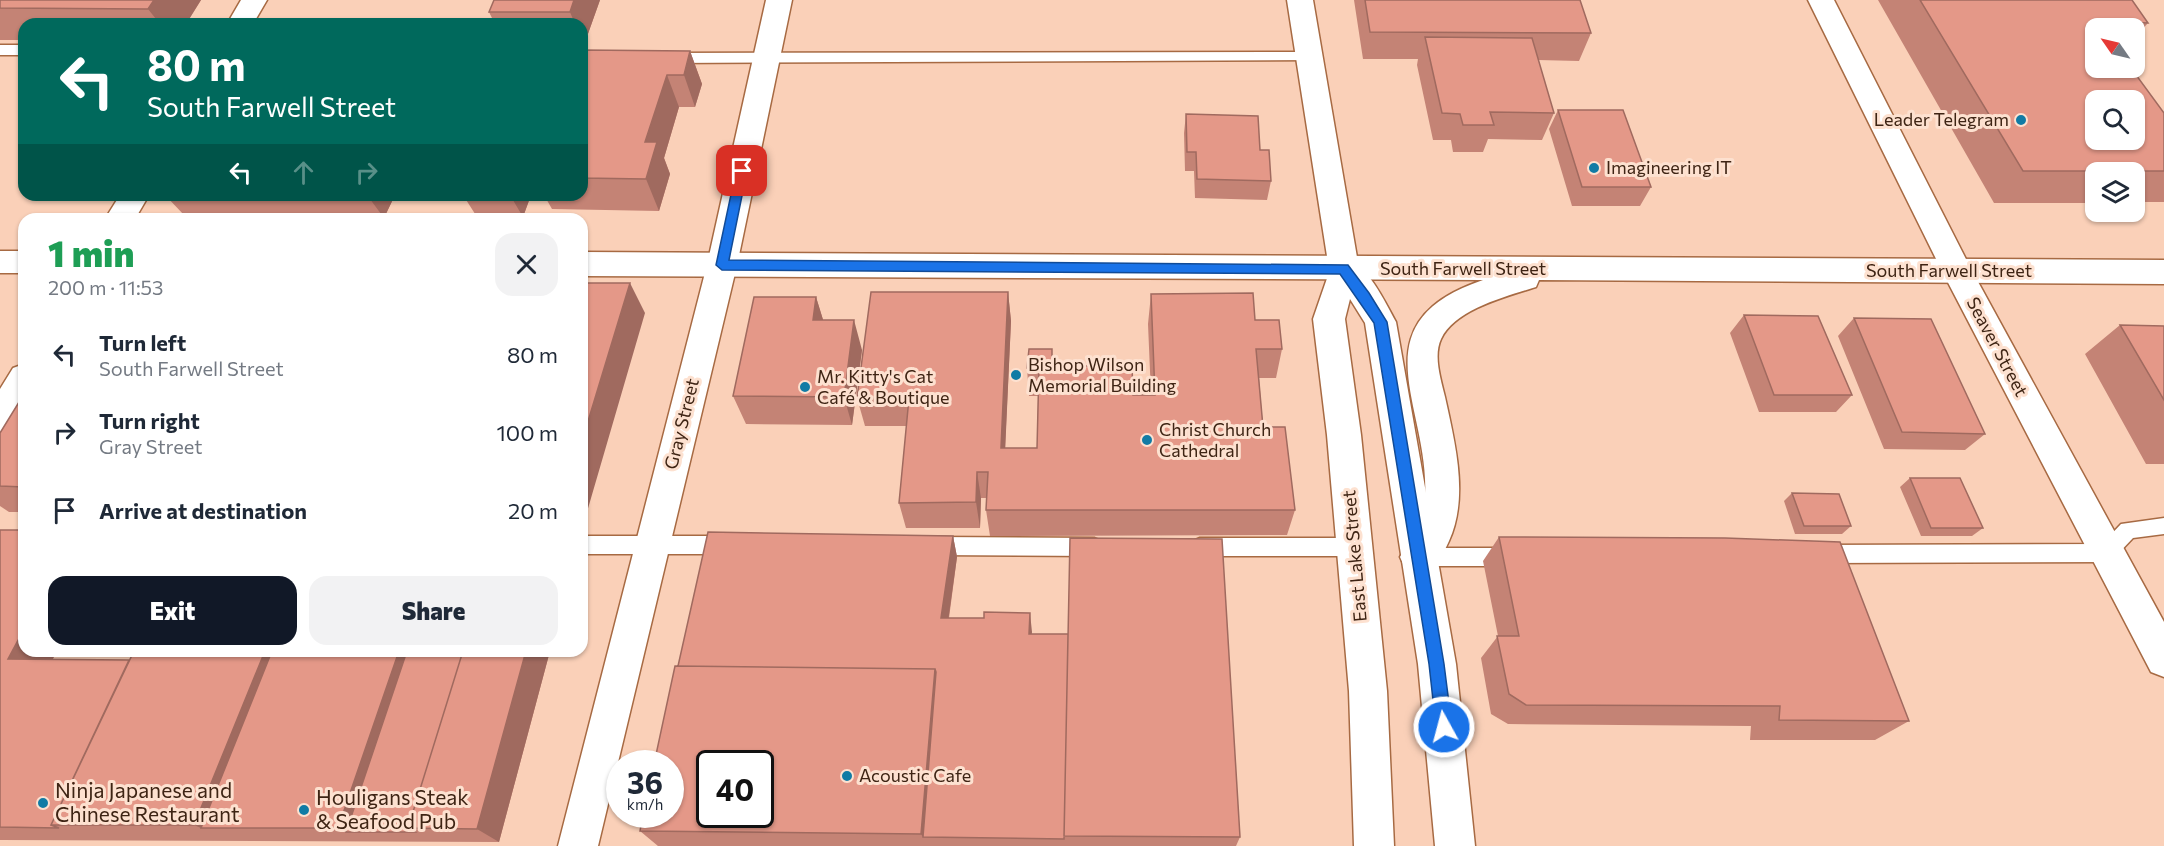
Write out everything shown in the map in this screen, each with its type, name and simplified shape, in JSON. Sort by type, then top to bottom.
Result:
[{"type":"street","points":[[244,18],[254,0]]},
{"type":"street","name":"Gray Street","points":[[579,846],[722,265],[779,0]]},
{"type":"street","name":"East Lake Street","points":[[1300,0],[1344,269],[1329,319],[1344,435],[1368,692],[1374,846]]},
{"type":"street","name":"Seaver Street","points":[[1821,0],[1957,271],[2164,659]]},
{"type":"street","points":[[0,262],[18,262]]},
{"type":"street","name":"South Farwell Street","points":[[588,264],[2164,272]]},
{"type":"street","name":"East Lake Street","points":[[1344,269],[1365,296],[1380,322],[1437,664],[1455,846]]},
{"type":"street","points":[[1418,557],[1434,536],[1442,509],[1443,486],[1422,365],[1423,346],[1429,330],[1463,301],[1552,270]]},
{"type":"street","points":[[0,418],[18,387]]},
{"type":"lane","points":[[0,50],[18,50]]},
{"type":"lane","points":[[650,58],[766,60],[1309,57]]},
{"type":"lane","points":[[1807,555],[2106,553],[2128,530],[2164,526]]},
{"type":"lane","points":[[588,545],[747,545]]},
{"type":"lane","points":[[912,546],[1113,547]]},
{"type":"lane","points":[[1184,547],[1354,547]]},
{"type":"lane","points":[[1418,557],[1526,556]]},
{"type":"building","points":[[0,0],[154,0],[148,9],[0,8]]},
{"type":"building","points":[[494,0],[574,0],[570,12],[489,12]]},
{"type":"building","points":[[1365,0],[1580,0],[1591,33],[1370,32]]},
{"type":"building","points":[[1920,0],[2132,0],[2145,18],[2085,18],[2085,78],[2138,78],[2164,113],[2164,171],[2145,171],[2145,162],[2085,162],[2085,171],[2023,171]]},
{"type":"building","points":[[1425,37],[1532,38],[1554,113],[1490,112],[1494,125],[1463,125],[1460,114],[1442,113]]},
{"type":"building","points":[[588,50],[690,51],[684,75],[667,75],[645,142],[657,142],[646,179],[588,178]]},
{"type":"building","points":[[1558,110],[1623,110],[1651,187],[1582,187]]},
{"type":"building","points":[[1186,114],[1258,116],[1260,150],[1269,150],[1271,181],[1197,179],[1196,152],[1187,152]]},
{"type":"building","points":[[588,283],[630,283],[588,421]]},
{"type":"building","name":"Christ Church Cathedral","points":[[871,292],[1008,292],[1001,448],[1037,448],[1039,368],[1027,368],[1029,349],[1052,349],[1052,366],[1132,366],[1133,395],[1155,395],[1151,294],[1253,293],[1255,320],[1279,320],[1282,349],[1256,349],[1263,427],[1285,427],[1295,510],[986,510],[988,472],[977,472],[976,502],[899,503],[909,398],[857,398]]},
{"type":"building","points":[[754,297],[816,297],[813,320],[854,320],[844,397],[733,396]]},
{"type":"building","points":[[1744,315],[1818,316],[1852,395],[1774,395]]},
{"type":"building","points":[[1854,318],[1931,319],[1985,434],[1902,432]]},
{"type":"building","points":[[2120,325],[2164,326],[2164,400]]},
{"type":"building","points":[[18,404],[18,487],[0,486],[0,433]]},
{"type":"building","points":[[1910,478],[1960,478],[1983,528],[1931,528]]},
{"type":"building","points":[[1792,493],[1839,494],[1851,526],[1804,526]]},
{"type":"building","points":[[0,530],[18,530],[18,640],[8,659],[129,660],[51,825],[59,828],[0,827]]},
{"type":"building","points":[[708,532],[953,536],[941,618],[984,618],[984,612],[1030,613],[1029,634],[1068,634],[1064,839],[923,837],[935,669],[678,666]]},
{"type":"building","points":[[1499,537],[1725,538],[1840,542],[1909,721],[1779,720],[1780,706],[1526,705],[1509,694],[1497,636],[1519,636]]},
{"type":"building","points":[[1070,538],[1222,539],[1240,837],[1064,836]]},
{"type":"building","points":[[131,657],[263,657],[194,825],[51,825]]},
{"type":"building","points":[[270,657],[397,657],[338,828],[201,828]]},
{"type":"building","points":[[405,657],[461,657],[408,828],[415,832],[346,832]]},
{"type":"building","points":[[461,657],[524,657],[477,829],[408,828]]},
{"type":"building","name":"Acoustic Cafe","points":[[675,666],[935,669],[921,834],[640,831],[641,828],[684,828],[684,750],[657,750]]},
{"type":"place","name":"Leader Telegram","points":[[2021,120]]},
{"type":"place","name":"Imagineering IT","points":[[1594,168]]},
{"type":"place","name":"Bishop Wilson Memorial Building","points":[[1016,375]]},
{"type":"place","name":"Mr. Kitty's Cat Café & Boutique","points":[[805,387]]},
{"type":"place","name":"Christ Church Cathedral","points":[[1147,440]]},
{"type":"place","name":"Acoustic Cafe","points":[[847,776]]},
{"type":"place","name":"Ninja Japanese and Chinese Restaurant","points":[[43,803]]},
{"type":"place","name":"Houligans Steak & Seafood Pub","points":[[304,810]]},
{"type":"route","points":[[742,171],[722,265],[1344,269],[1365,296],[1380,322],[1437,664],[1444,727]]}]
